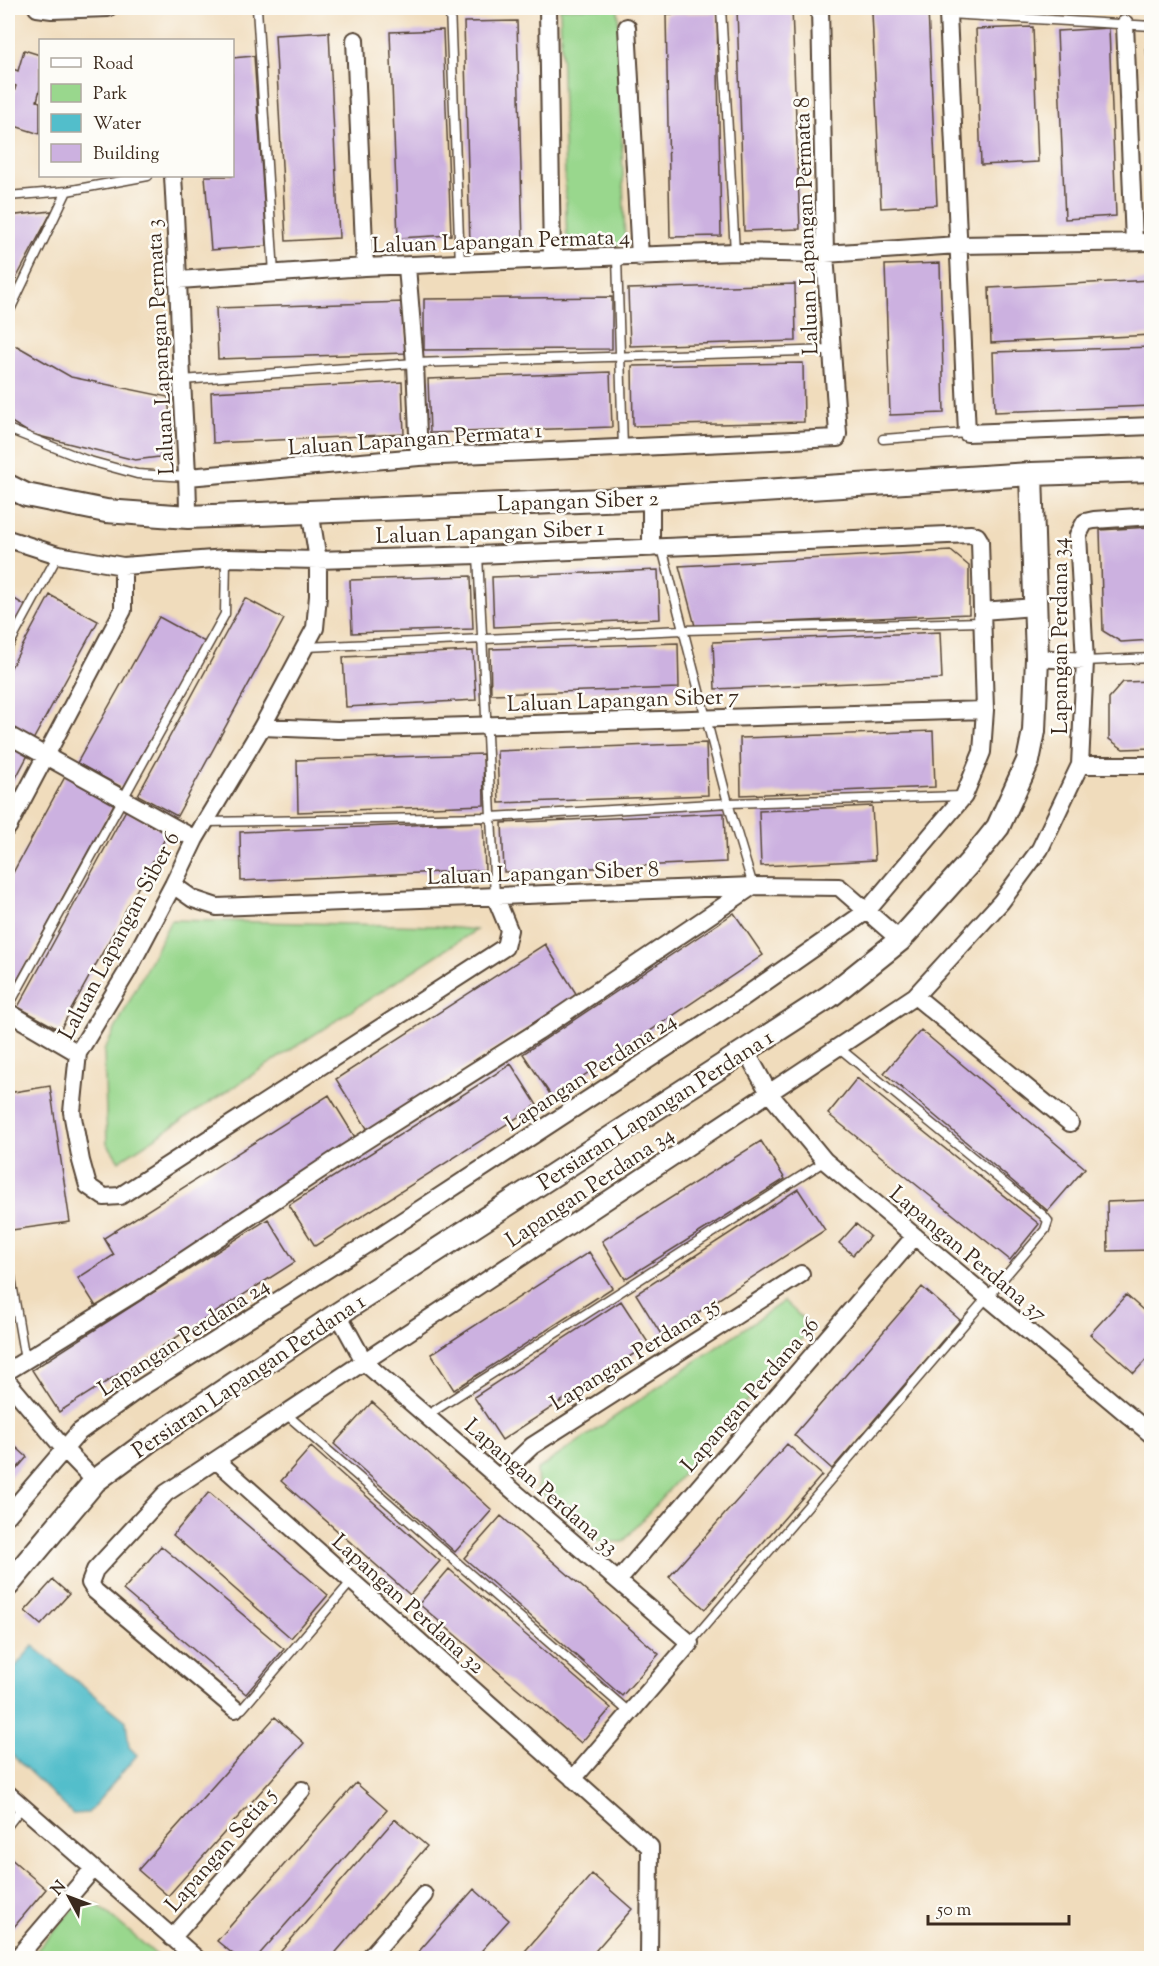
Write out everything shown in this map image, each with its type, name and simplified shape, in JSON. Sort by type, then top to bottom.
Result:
[{"type":"street","points":[[37,8],[52,10],[108,8]]},
{"type":"street","points":[[548,8],[552,259]]},
{"type":"street","name":"Laluan Lapangan Permata 8","points":[[820,8],[825,254],[838,434],[837,438],[833,439]]},
{"type":"street","points":[[948,14],[967,433],[1152,426]]},
{"type":"street","points":[[1125,24],[1134,242]]},
{"type":"street","points":[[627,27],[640,257]]},
{"type":"street","points":[[355,40],[365,267]]},
{"type":"street","name":"Laluan Lapangan Permata 3","points":[[172,177],[179,280],[188,517]]},
{"type":"street","name":"Laluan Lapangan Permata 4","points":[[179,280],[365,267],[552,259],[735,252],[825,254],[958,245],[1152,242]]},
{"type":"street","points":[[407,267],[416,363],[419,457]]},
{"type":"street","name":"Laluan Lapangan Permata 1","points":[[188,477],[419,457],[833,439]]},
{"type":"street","name":"Lapangan Siber 2","points":[[8,486],[26,495],[106,511],[188,517],[310,510],[651,498],[1031,474],[1152,470]]},
{"type":"street","name":"Persiaran Lapangan Perdana 1","points":[[8,1584],[94,1481],[149,1441],[338,1314],[830,996],[900,940],[971,861],[998,826],[1028,761],[1034,731],[1037,658],[1031,474]]},
{"type":"street","points":[[651,498],[657,548]]},
{"type":"street","name":"Laluan Lapangan Siber 6","points":[[310,510],[318,560],[315,628],[261,727],[195,839],[127,972],[78,1053],[72,1112],[88,1186],[104,1197],[120,1196],[505,947],[509,930],[495,896]]},
{"type":"street","name":"Lapangan Perdana 34","points":[[235,1709],[95,1591],[90,1582],[95,1570],[165,1493],[365,1363],[915,996],[1001,902],[1040,849],[1080,765],[1085,661],[1078,535],[1085,522],[1152,516]]},
{"type":"street","name":"Laluan Lapangan Siber 1","points":[[8,539],[58,555],[123,566],[226,558],[318,560],[959,534],[977,536]]},
{"type":"street","name":"Lapangan Perdana 24","points":[[8,1515],[79,1432],[139,1389],[367,1244],[741,999],[867,911],[964,796],[982,752],[985,710],[980,541],[977,536]]},
{"type":"street","points":[[8,827],[123,610],[123,566]]},
{"type":"street","points":[[982,616],[1034,607]]},
{"type":"street","points":[[1037,658],[1085,661]]},
{"type":"street","name":"Laluan Lapangan Siber 7","points":[[261,727],[338,730],[985,710]]},
{"type":"street","points":[[8,735],[195,839]]},
{"type":"street","points":[[1080,765],[1152,765]]},
{"type":"street","name":"Laluan Lapangan Siber 8","points":[[173,885],[193,899],[217,907],[753,886],[839,887],[900,940]]},
{"type":"street","points":[[8,1371],[138,1291],[338,1158],[538,1031],[753,886]]},
{"type":"street","points":[[915,996],[1070,1123]]},
{"type":"street","points":[[8,1012],[78,1053]]},
{"type":"street","name":"Lapangan Perdana 37","points":[[746,1051],[770,1093],[825,1161],[1152,1435]]},
{"type":"street","name":"Lapangan Perdana 36","points":[[618,1581],[915,1236]]},
{"type":"street","name":"Lapangan Perdana 35","points":[[498,1478],[532,1446],[801,1274]]},
{"type":"street","points":[[338,1314],[365,1363]]},
{"type":"street","name":"Lapangan Perdana 33","points":[[365,1363],[690,1643]]},
{"type":"street","points":[[9,1389],[94,1481]]},
{"type":"street","name":"Lapangan Perdana 32","points":[[216,1460],[650,1847],[649,1959]]},
{"type":"street","points":[[573,1779],[690,1643]]},
{"type":"street","name":"Lapangan Setia 5","points":[[172,1938],[302,1790]]},
{"type":"street","points":[[8,1794],[196,1959]]},
{"type":"street","points":[[17,1959],[93,1869]]},
{"type":"street","points":[[369,1959],[424,1895]]},
{"type":"lane","points":[[258,8],[274,274]]},
{"type":"lane","points":[[450,8],[460,264]]},
{"type":"lane","points":[[721,8],[735,252]]},
{"type":"lane","points":[[948,14],[1152,26]]},
{"type":"lane","points":[[8,196],[68,191],[143,177]]},
{"type":"lane","points":[[8,314],[68,191]]},
{"type":"lane","points":[[616,258],[623,448]]},
{"type":"lane","points":[[182,380],[416,363],[833,351]]},
{"type":"lane","name":"Laluan Lapangan Permata 1","points":[[8,429],[86,460],[137,474],[188,477]]},
{"type":"lane","points":[[883,439],[967,433]]},
{"type":"lane","points":[[657,548],[683,630],[705,719],[753,886]]},
{"type":"lane","points":[[8,647],[58,555]]},
{"type":"lane","points":[[478,555],[495,896]]},
{"type":"lane","points":[[8,1007],[225,614],[226,558]]},
{"type":"lane","points":[[306,647],[982,616]]},
{"type":"lane","points":[[1085,661],[1152,658]]},
{"type":"lane","points":[[205,822],[491,817],[728,803],[964,796]]},
{"type":"lane","points":[[690,1643],[1045,1230],[1048,1221],[838,1047]]},
{"type":"lane","points":[[426,1416],[825,1161]]},
{"type":"lane","points":[[8,1260],[25,1360]]},
{"type":"lane","points":[[286,1414],[629,1712]]},
{"type":"lane","points":[[235,1709],[242,1709],[351,1582]]},
{"type":"lane","points":[[8,1825],[22,1807]]},
{"type":"green space","points":[[560,8],[618,8],[625,245],[567,247]]},
{"type":"green space","points":[[171,920],[436,926],[476,930],[119,1161],[107,1143],[104,1051]]},
{"type":"green space","points":[[784,1301],[812,1327],[623,1542],[593,1541],[538,1490],[537,1470]]},
{"type":"green space","points":[[76,1905],[98,1905],[160,1958],[30,1958]]},
{"type":"water","points":[[33,1646],[126,1721],[129,1747],[137,1755],[88,1813],[73,1814],[8,1751],[8,1675]]},
{"type":"building","points":[[737,8],[792,8],[800,229],[744,231]]},
{"type":"building","points":[[928,10],[937,205],[881,208],[872,13]]},
{"type":"building","points":[[717,13],[721,236],[670,237],[666,14]]},
{"type":"building","points":[[517,21],[523,243],[470,245],[464,22]]},
{"type":"building","points":[[1033,27],[1038,162],[981,165],[976,29]]},
{"type":"building","points":[[1109,28],[1116,216],[1065,219],[1057,31]]},
{"type":"building","points":[[443,30],[451,235],[398,238],[390,32]]},
{"type":"building","points":[[329,32],[339,238],[286,241],[275,35]]},
{"type":"building","points":[[1152,45],[1152,105],[1150,105],[1146,46]]},
{"type":"building","points":[[24,50],[39,55],[37,101],[39,102],[39,134],[8,124],[8,100],[11,101],[16,86],[8,83],[8,67],[18,71]]},
{"type":"building","points":[[254,56],[267,246],[211,250],[205,177],[234,177],[234,58]]},
{"type":"building","points":[[52,211],[8,294],[8,216]]},
{"type":"building","points":[[940,263],[944,413],[890,415],[885,265]]},
{"type":"building","points":[[1152,280],[1152,335],[991,343],[989,288]]},
{"type":"building","points":[[795,284],[796,341],[630,346],[628,289]]},
{"type":"building","points":[[612,297],[612,349],[424,350],[424,299]]},
{"type":"building","points":[[405,302],[406,353],[218,359],[216,308]]},
{"type":"building","points":[[17,346],[71,377],[168,397],[173,444],[159,457],[135,460],[31,434],[8,420],[8,347]]},
{"type":"building","points":[[1152,347],[1152,406],[995,412],[993,352]]},
{"type":"building","points":[[803,363],[804,422],[633,426],[632,366]]},
{"type":"building","points":[[610,372],[612,427],[430,433],[428,379]]},
{"type":"building","points":[[402,382],[404,434],[213,443],[211,392]]},
{"type":"building","points":[[1152,528],[1152,640],[1121,642],[1103,631],[1100,530]]},
{"type":"building","points":[[951,551],[969,566],[969,614],[695,626],[679,566]]},
{"type":"building","points":[[658,570],[660,619],[494,627],[492,577]]},
{"type":"building","points":[[471,576],[473,629],[352,633],[350,580]]},
{"type":"building","points":[[8,595],[26,606],[8,638]]},
{"type":"building","points":[[50,595],[98,621],[33,740],[8,726],[8,673]]},
{"type":"building","points":[[245,598],[284,619],[177,816],[138,795]]},
{"type":"building","points":[[159,617],[205,642],[123,788],[77,763]]},
{"type":"building","points":[[940,632],[942,679],[715,689],[713,642]]},
{"type":"building","points":[[678,643],[679,688],[491,694],[490,649]]},
{"type":"building","points":[[473,651],[476,700],[346,707],[343,657]]},
{"type":"building","points":[[1152,681],[1152,748],[1123,749],[1109,739],[1109,698],[1123,682]]},
{"type":"building","points":[[933,731],[935,787],[741,795],[740,738]]},
{"type":"building","points":[[706,743],[708,795],[499,803],[497,751]]},
{"type":"building","points":[[8,744],[28,755],[8,793]]},
{"type":"building","points":[[483,754],[484,805],[298,812],[297,760]]},
{"type":"building","points":[[66,775],[115,802],[8,997],[8,882]]},
{"type":"building","points":[[872,806],[875,860],[761,866],[759,811]]},
{"type":"building","points":[[126,810],[168,833],[60,1030],[18,1007]]},
{"type":"building","points":[[724,813],[726,862],[504,872],[502,823]]},
{"type":"building","points":[[483,822],[485,870],[241,881],[240,832]]},
{"type":"building","points":[[734,913],[763,955],[552,1097],[523,1054]]},
{"type":"building","points":[[545,944],[577,995],[368,1130],[336,1079]]},
{"type":"building","points":[[921,1030],[1085,1168],[1048,1211],[884,1073]]},
{"type":"building","points":[[511,1064],[537,1105],[315,1246],[289,1205]]},
{"type":"building","points":[[857,1078],[1039,1224],[1010,1260],[828,1114]]},
{"type":"building","points":[[50,1086],[70,1222],[12,1230],[8,1197],[8,1093]]},
{"type":"building","points":[[329,1095],[358,1142],[97,1308],[78,1278],[114,1255],[104,1238]]},
{"type":"building","points":[[761,1141],[785,1179],[625,1279],[602,1241]]},
{"type":"building","points":[[798,1189],[825,1230],[662,1336],[636,1294]]},
{"type":"building","points":[[1152,1200],[1152,1250],[1108,1251],[1107,1202]]},
{"type":"building","points":[[268,1219],[295,1262],[59,1412],[32,1370]]},
{"type":"building","points":[[856,1224],[870,1236],[853,1255],[839,1243]]},
{"type":"building","points":[[589,1252],[612,1288],[454,1390],[431,1354]]},
{"type":"building","points":[[922,1287],[960,1320],[832,1469],[794,1435]]},
{"type":"building","points":[[1126,1295],[1152,1318],[1152,1353],[1134,1373],[1090,1334]]},
{"type":"building","points":[[621,1301],[649,1344],[502,1440],[474,1397]]},
{"type":"building","points":[[372,1402],[492,1510],[455,1552],[334,1444]]},
{"type":"building","points":[[8,1440],[27,1457],[8,1479]]},
{"type":"building","points":[[787,1444],[822,1475],[705,1609],[669,1577]]},
{"type":"building","points":[[311,1447],[440,1561],[410,1595],[281,1481]]},
{"type":"building","points":[[209,1492],[328,1595],[291,1638],[173,1535]]},
{"type":"building","points":[[501,1516],[659,1654],[622,1696],[464,1558]]},
{"type":"building","points":[[161,1546],[284,1649],[246,1694],[123,1590]]},
{"type":"building","points":[[449,1569],[611,1708],[581,1743],[419,1604]]},
{"type":"building","points":[[53,1580],[69,1594],[41,1625],[25,1611]]},
{"type":"building","points":[[275,1717],[304,1743],[168,1896],[138,1870]]},
{"type":"building","points":[[356,1783],[387,1810],[256,1958],[238,1958],[217,1941]]},
{"type":"building","points":[[395,1819],[427,1846],[331,1958],[275,1958]]},
{"type":"building","points":[[9,1857],[46,1889],[8,1934],[8,1859]]},
{"type":"building","points":[[592,1874],[632,1909],[589,1958],[519,1958]]},
{"type":"building","points":[[474,1889],[509,1920],[475,1958],[413,1958]]}]
